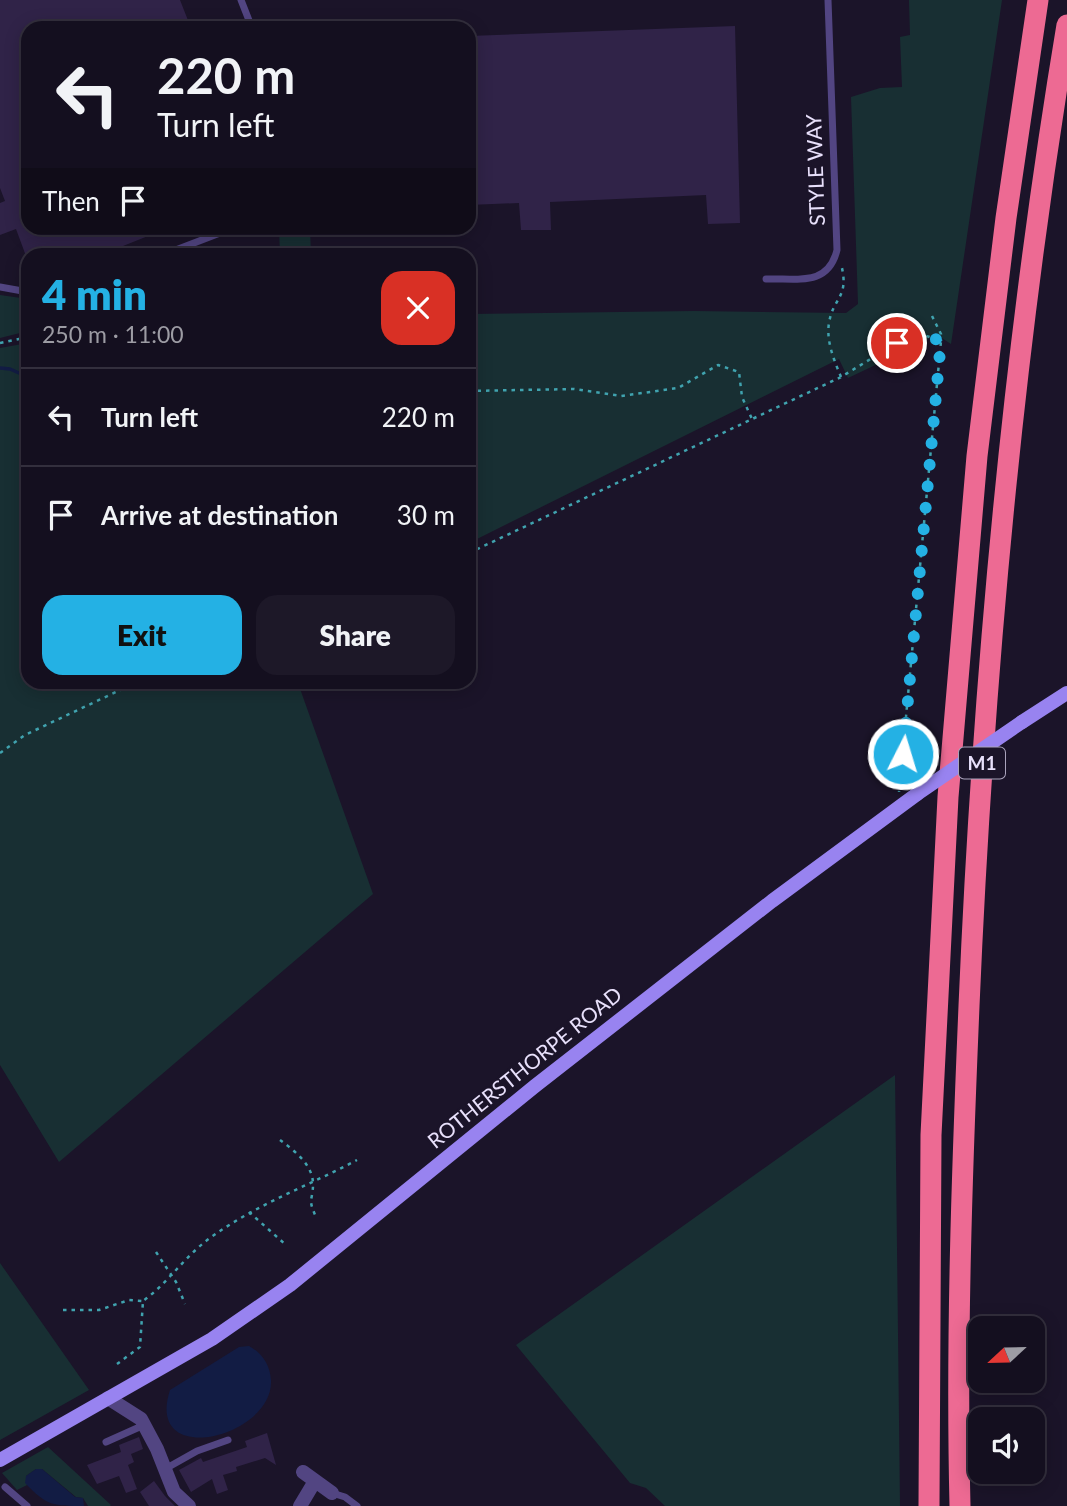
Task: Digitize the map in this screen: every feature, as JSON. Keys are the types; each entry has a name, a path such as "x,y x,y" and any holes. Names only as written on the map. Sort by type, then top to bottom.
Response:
{"highway":[{"name":"M1","path":"929,1506 931,1135 948,797 977,456 1006,218 1038,0"},
{"name":"M1","path":"960,1506 962,1168 977,822 1000,546 1024,327 1067,25"}],"street":[{"name":"ROTHERSTHORPE ROAD","path":"0,1460 212,1339 290,1285 567,1061 772,901 917,794 1067,693"},
{"path":"108,1398 141,1419 174,1492 190,1506"},
{"path":"300,1506 309,1477 332,1493"}],"lane":[{"path":"241,0 249,21"},
{"name":"STYLE WAY","path":"765,279 820,276 830,268 837,250 828,0"},
{"path":"181,248 215,235"},
{"path":"0,287 21,291"},
{"path":"106,1442 144,1425"},
{"path":"164,1470 198,1451 228,1440"},
{"path":"5,1487 27,1506"},
{"path":"332,1493 345,1497 357,1506"}],"path":[{"path":"837,250 845,278 841,297 831,313 828,326 831,353 841,377"},
{"path":"898,809 941,341 941,334 932,316"},
{"path":"476,550 841,377 915,332 941,341"},
{"path":"0,343 21,338"},
{"path":"476,391 574,389 621,396 678,388 718,365 739,372 742,397 752,419"},
{"path":"0,752 25,735 122,689"},
{"path":"281,1140 299,1154 313,1183 309,1201 316,1217"},
{"path":"117,1364 140,1348 143,1301 208,1239 249,1212 357,1160"},
{"path":"249,1212 286,1245"},
{"path":"156,1252 171,1274 185,1304"},
{"path":"63,1310 99,1310 129,1300 143,1301"}],"green space":[{"path":"909,0 1002,0 951,344 934,333 926,341 848,378 839,359 476,540 476,314 694,311 846,313 858,304 851,97 880,88 902,87 900,37 910,35"},
{"path":"279,235 310,235 311,248 280,248"},
{"path":"0,295 21,298 21,333 0,338"},
{"path":"21,344 21,689 300,689 373,894 59,1162 0,1065 0,348"},
{"path":"895,1075 900,1506 665,1506 646,1488 630,1483 516,1345"},
{"path":"0,1263 89,1390 0,1440"},
{"path":"48,1447 111,1505 88,1506 83,1498 76,1497 42,1469 36,1469 26,1476 27,1485 17,1490 2,1473"}],"water":[{"path":"249,1346 264,1360 271,1380 266,1400 253,1417 234,1429 212,1436 191,1437 175,1430 167,1415 170,1390 239,1347"},
{"path":"36,1469 42,1469 75,1497 83,1498 84,1506 58,1505 39,1496 25,1483 26,1476"}],"building":[{"path":"0,0 180,0 188,21 21,21 21,235 150,235 118,248 23,248 16,229 0,235 0,203 5,201 0,188"},
{"path":"735,26 740,223 708,224 706,195 550,202 551,230 521,230 519,203 476,205 476,36"},
{"path":"267,1433 276,1465 265,1458 236,1467 237,1471 223,1475 228,1490 217,1494 212,1479 191,1492 179,1470 201,1458 203,1462 247,1447 245,1441"},
{"path":"139,1437 143,1449 131,1454 134,1462 128,1465 137,1489 126,1493 119,1476 97,1484 87,1465 121,1452 119,1445"},
{"path":"154,1481 175,1506 149,1506 140,1492"}],"waterway":[{"path":"0,368 21,374"}],"route":[{"path":"897,343 915,332 941,341 903,754"}]}
